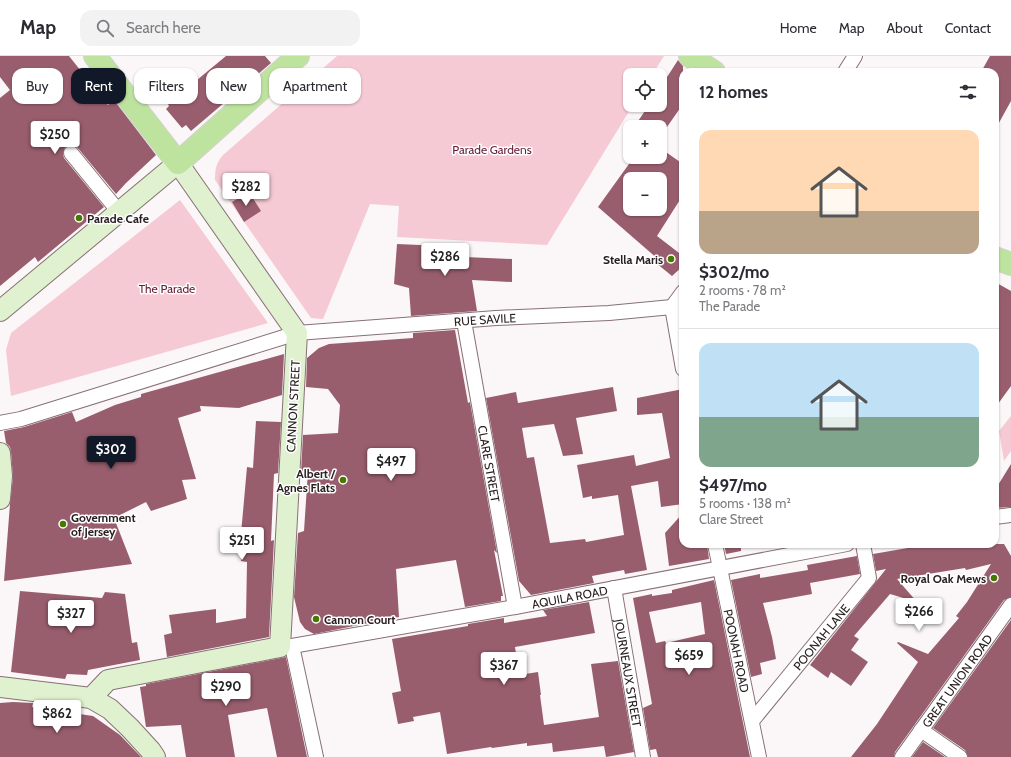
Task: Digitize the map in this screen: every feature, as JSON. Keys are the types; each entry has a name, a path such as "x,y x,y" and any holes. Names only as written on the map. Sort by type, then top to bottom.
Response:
{"main road":[{"path":"95,56 178,163 297,334"},
{"path":"0,311 178,163 298,56"},
{"path":"690,56 708,68"},
{"path":"999,260 1011,264"},
{"name":"CANNON STREET","path":"286,646 297,334"},
{"path":"0,453 2,476 0,499"},
{"path":"91,698 108,680 286,646"},
{"path":"0,687 91,698 110,709 130,728 155,757"}],"street":[{"path":"848,68 855,56"},
{"path":"71,153 119,212"},
{"path":"679,297 672,306 679,346"},
{"name":"RUE SAVILE","path":"297,334 464,321 609,313 672,306"},
{"name":"CLARE STREET","path":"464,321 515,607"},
{"path":"0,423 21,418 297,334"},
{"path":"999,517 1011,515"},
{"name":"POONAH ROAD","path":"717,548 759,757"},
{"name":"AQUILA ROAD","path":"286,646 515,607 826,548"},
{"name":"POONAH LANE","path":"752,721 869,578 864,548"},
{"name":"JOURNEAUX STREET","path":"614,588 643,757"},
{"name":"GREAT UNION ROAD","path":"902,757 1011,605"},
{"path":"286,646 316,757"},
{"path":"922,730 960,757"}],"green space":[{"name":"Parade Gardens","path":"337,56 664,56 656,68 623,68 623,112 629,112 547,245 397,237 399,206 370,204 323,319 311,318 215,180 215,176 217,164 223,155 282,104 361,104 361,68 323,68"},
{"name":"The Parade","path":"180,200 268,323 11,396 6,350 11,333"},
{"path":"1011,416 1011,451 1004,461 999,431"}],"building":[{"path":"0,56 69,56 79,68 71,68 71,104 117,104 156,155 116,194 77,147 70,145 65,147 63,154 64,158 104,207 38,262 35,257 0,286 0,98 10,90 0,77"},
{"path":"226,56 265,56 271,63 261,72 261,68 212,68"},
{"path":"990,56 1011,56 1011,101 999,123 999,68 983,68"},
{"path":"678,60 683,66 683,68 679,68 679,110 667,127 667,120 639,120 644,112 667,112 667,77"},
{"path":"206,73 206,104 223,104 191,131 186,125 182,128 166,109 169,106 168,104 198,104 198,79"},
{"path":"667,153 679,161 679,201 657,236 679,253 679,270 672,276 656,263 659,260 598,207 623,172 623,216 667,216 667,172 623,172 629,164 667,164"},
{"path":"249,192 261,211 244,222 232,202"},
{"path":"397,244 466,247 465,257 512,259 512,282 472,280 477,311 411,316 409,288 394,284"},
{"path":"999,284 1011,291 1011,386 999,402"},
{"path":"455,330 468,403 470,402 497,553 494,550 503,596 501,596 501,601 465,607 456,560 396,569 399,617 314,634 305,629 300,622 294,597 298,533 304,531 308,471 301,472 303,435 338,433 340,405 328,389 306,387 307,358 319,348 329,344 413,338 413,333"},
{"path":"284,354 282,395 239,408 200,406 201,411 178,418 196,479 182,480 187,499 151,511 146,502 114,518 132,564 4,581 13,477 11,452 10,447 6,443 4,431 24,427 72,412 76,422 115,405 141,397 141,394"},
{"path":"613,387 617,411 576,418 583,454 563,456 554,424 522,428 527,458 534,457 550,543 585,539 586,542 624,535 618,495 592,499 592,496 583,498 577,465 634,455 636,466 670,458 662,413 637,415 637,398 679,390 679,505 661,507 658,481 631,486 647,570 625,574 624,570 592,576 594,583 531,595 519,581 486,398 516,392 518,403"},
{"path":"256,421 281,422 278,473 274,474 271,541 274,540 269,637 167,657 164,635 172,633 169,615 216,609 216,623 246,618 247,562 241,561 240,545 247,467 253,468"},
{"path":"1011,464 1011,507 999,508 999,484"},
{"path":"679,517 679,548 708,548 709,559 669,566 665,533"},
{"path":"999,544 1004,544 1011,556 1011,597 1004,600 895,752 894,757 851,757 877,724 918,662 897,643 898,642 928,654 959,618 956,616 967,602 991,564 966,570 965,568 897,579 917,602 890,594 854,636 859,639 851,650 868,662 851,686 831,672 828,678 810,665 886,569 876,571 873,554 908,548 999,548"},
{"path":"725,548 741,548 741,551 726,554"},
{"path":"857,556 860,574 810,583 812,594 763,603 776,659 760,663 762,674 751,677 731,580 760,574 760,578 808,570 807,565"},
{"path":"714,580 750,757 658,757 656,749 650,750 643,708 652,704 633,598 652,594 652,596 672,593 672,590","holes":["701,602 705,634 666,643 665,641 656,643 649,612"]},
{"path":"20,591 102,598 105,592 125,594 132,643 137,642 140,660 88,670 87,675 67,674 65,679 11,672"},
{"path":"589,602 595,633 515,647 519,675 538,672 544,725 599,717 591,664 618,661 634,752 606,757 604,746 553,752 552,743 527,746 527,743 447,754 440,712 413,717 414,721 398,724 392,693 401,691 392,639 468,626 468,624 504,618 504,623 547,616 543,610"},
{"path":"1011,620 1011,757 968,757 965,750 933,728"},
{"path":"286,657 307,757 277,757 267,708 228,715 235,757 186,757 181,725 146,727 140,687 146,686 146,684"},
{"path":"0,703 33,703 32,707 93,716 120,735 141,757 0,757"},
{"path":"923,742 945,757 912,757"}],"place":[{"name":"Parade Cafe","path":"79,218"},
{"name":"Stella Maris","path":"671,259"},
{"name":"Albert / Agnes Flats","path":"343,480"},
{"name":"Government of Jersey","path":"63,524"},
{"name":"Royal Oak Mews","path":"994,578"},
{"name":"Cannon Court","path":"316,619"}]}
